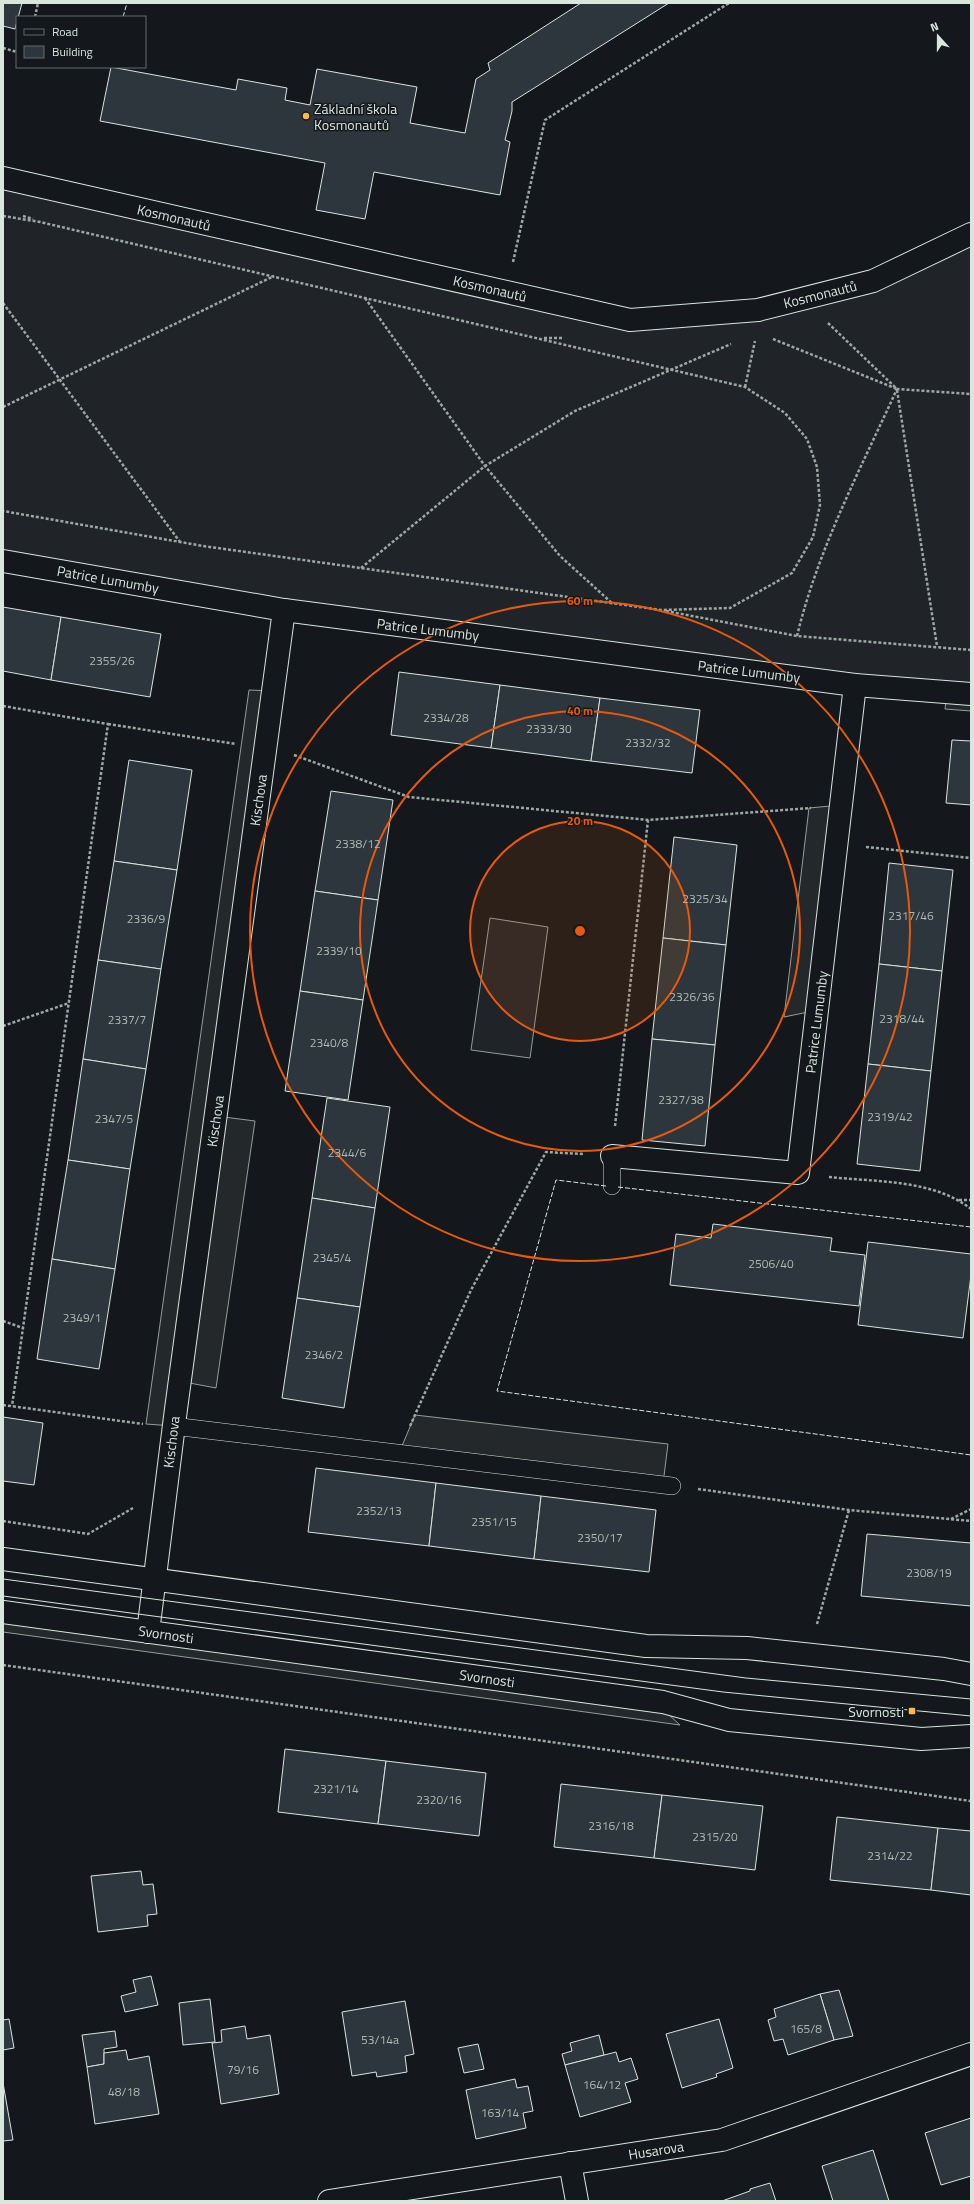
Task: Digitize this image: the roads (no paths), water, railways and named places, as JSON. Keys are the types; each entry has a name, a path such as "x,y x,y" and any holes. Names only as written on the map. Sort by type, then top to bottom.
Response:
{"street":[{"name":"Kosmonautů","path":"3,178 630,320 758,310 873,281 971,234"},
{"name":"Patrice Lumumby","path":"3,561 284,610 855,685 971,694"},
{"name":"Kischova","path":"148,1632 173,1426 284,610"},
{"name":"Patrice Lumumby","path":"612,1156 798,1173 855,685"},
{"path":"3,1559 646,1646 747,1648 938,1668 971,1674"},
{"name":"Svornosti","path":"3,1612 663,1702 729,1720 921,1739 971,1736"},
{"name":"Husarova","path":"329,2201 722,2140 971,2054"},
{"path":"570,2163 577,2201"}],"lane":[{"path":"612,1156 612,1186"},
{"path":"173,1426 672,1486"}],"tram line":[{"path":"3,1579 746,1678 971,1699"},
{"path":"3,1596 723,1692 971,1716"}],"place":[{"name":"Základní škola Kosmonautů","path":"306,116"},
{"name":"Svornosti","path":"912,1711"}]}
